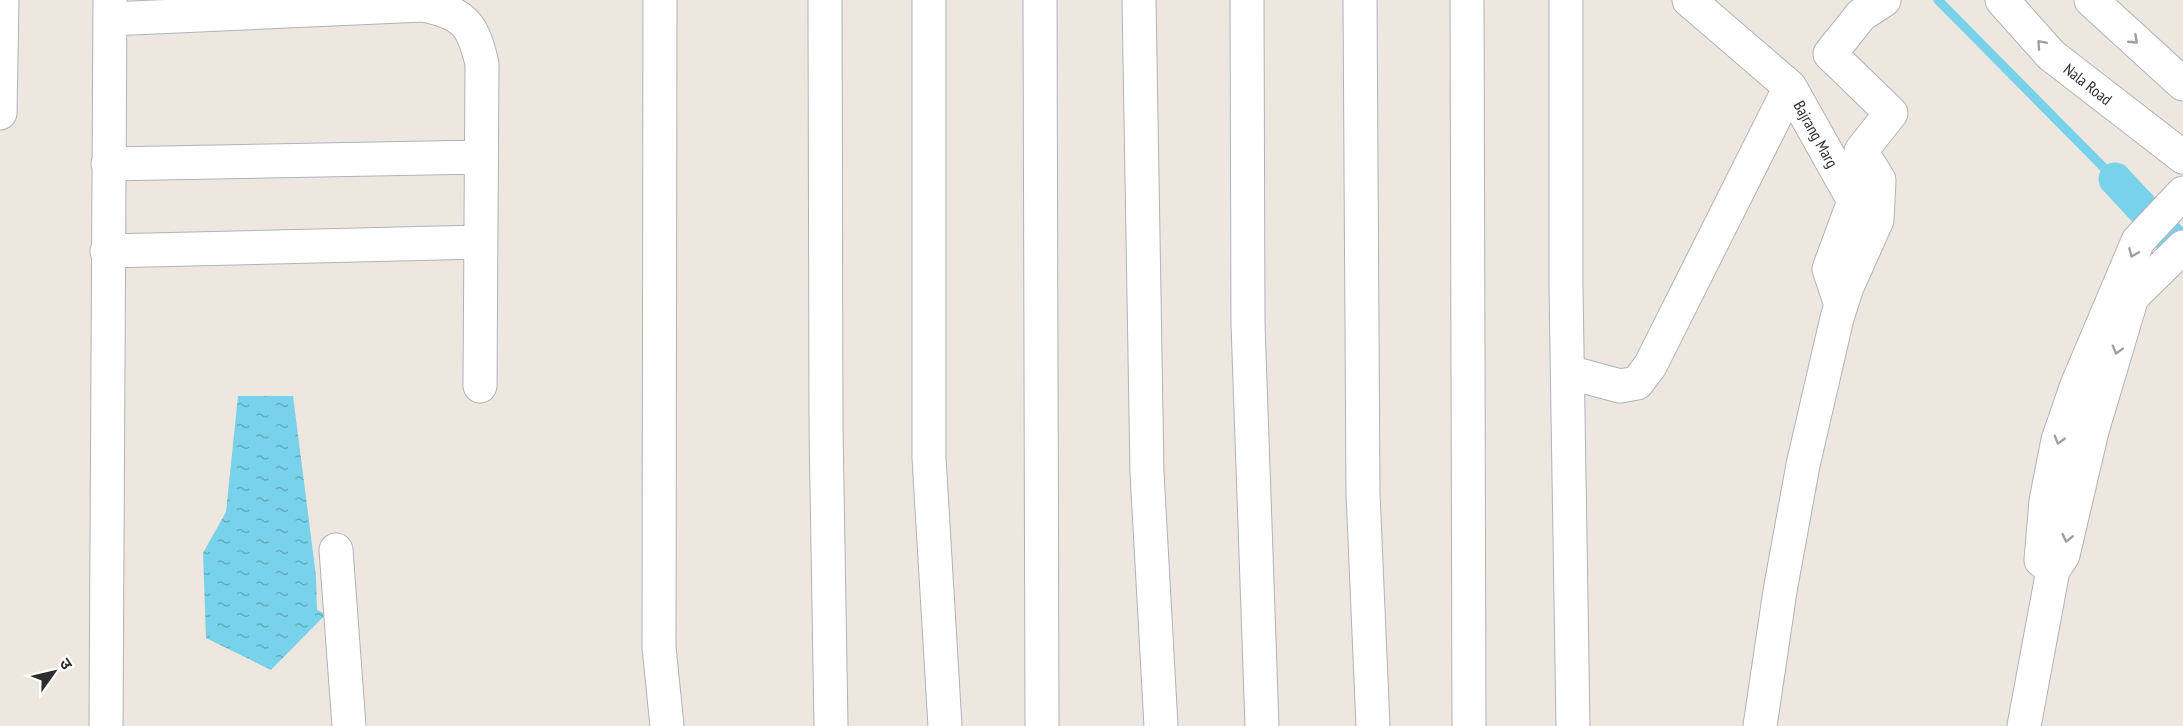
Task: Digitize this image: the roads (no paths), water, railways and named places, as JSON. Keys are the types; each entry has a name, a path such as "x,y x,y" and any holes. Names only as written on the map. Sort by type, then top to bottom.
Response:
{"street":[{"path":"0,113 2,0"},
{"path":"660,0 659,647 667,726"},
{"path":"825,0 826,428 831,726"},
{"path":"929,0 929,458 945,726"},
{"path":"1040,0 1042,726"},
{"path":"1139,0 1147,473 1161,726"},
{"path":"1247,0 1248,324 1262,726"},
{"path":"1360,0 1363,493 1373,726"},
{"path":"1467,0 1469,726"},
{"path":"1566,0 1568,372 1574,726"},
{"name":"Bajrang Marg","path":"1689,0 1790,87 1854,201 1829,269 1844,296"},
{"name":"Nala Road","path":"2002,0 2050,55 2176,152"},
{"path":"2091,0 2183,84"},
{"path":"106,726 110,9 423,5 448,10 466,21 477,40 483,64 480,386"},
{"path":"1760,726 1780,591 1803,465 1844,296 1877,220 1879,180 1861,151 1891,113 1830,54 1873,7"},
{"path":"1568,372 1620,386 1637,383 1650,366 1790,87"},
{"path":"108,164 481,158"},
{"path":"2053,570 2041,560 2046,501 2058,440 2077,385 2139,241 2176,200"},
{"path":"107,251 481,242"},
{"path":"2024,726 2053,570 2063,555 2092,431 2132,297 2183,247"},
{"path":"336,550 349,726"}],"water":[{"path":"238,396 293,396 316,576 317,610 326,614 271,670 206,638 203,553 226,512"}],"waterway":[{"path":"1938,0 2115,179"},
{"path":"2115,179 2183,252"}]}
